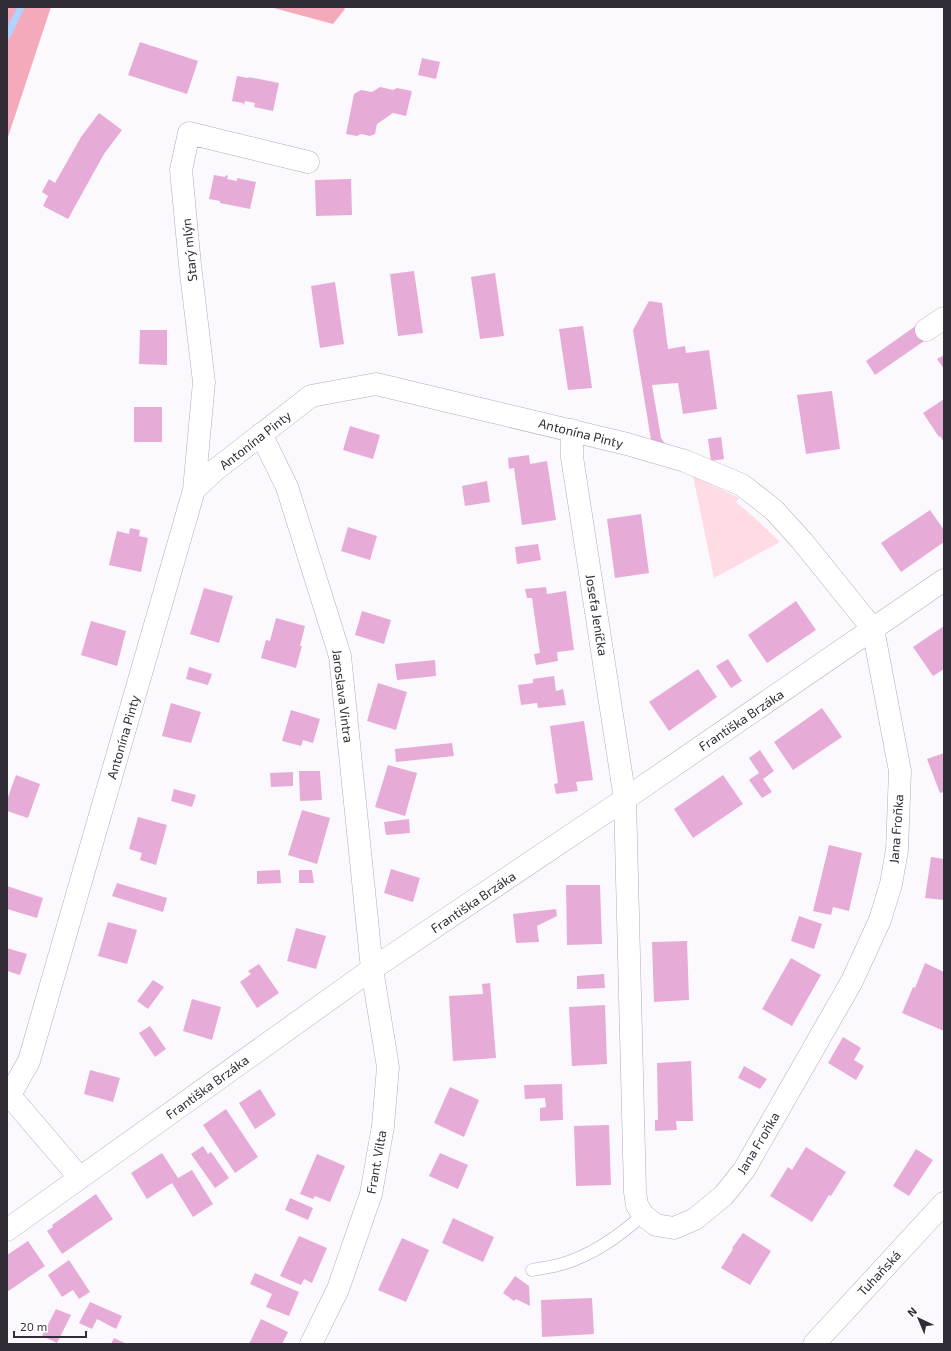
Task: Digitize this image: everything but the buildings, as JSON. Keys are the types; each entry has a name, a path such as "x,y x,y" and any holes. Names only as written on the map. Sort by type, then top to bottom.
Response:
{"street":[{"name":"Starý mlýn","path":"194,490 204,382 190,265 181,170 189,133 308,162"},
{"path":"926,330 944,318"},
{"name":"Antonína Pinty","path":"80,1178 8,1098 30,1061 194,490 214,471 311,396 376,384 572,430 684,461 742,486 774,510 802,541 873,629"},
{"name":"Josefa Jeníčka","path":"572,430 572,457 625,799"},
{"name":"Jaroslava Vintra","path":"261,434 287,487 340,656 372,970"},
{"name":"Františka Brzáka","path":"7,1230 372,970 625,799 944,580"},
{"name":"Jana Froňka","path":"643,1215 656,1225 674,1228 696,1219 724,1194 744,1170 852,982 880,920 891,884 897,850 900,771 888,701 873,629"},
{"path":"625,799 635,1192 637,1205 643,1215"},
{"name":"Frant. Vilta","path":"311,1344 338,1289 371,1194 382,1126 388,1067 372,970"},
{"name":"Tuhaňská","path":"814,1344 944,1203"}],"lane":[{"path":"532,1270 563,1264 592,1252 619,1235 643,1215"}],"shaded area":[{"path":"7,7 51,7 7,140"},
{"path":"270,7 343,7 345,9 333,24"},
{"path":"693,476 739,498 736,502 780,542 714,578"}],"waterway":[{"path":"7,36 21,7"}]}
